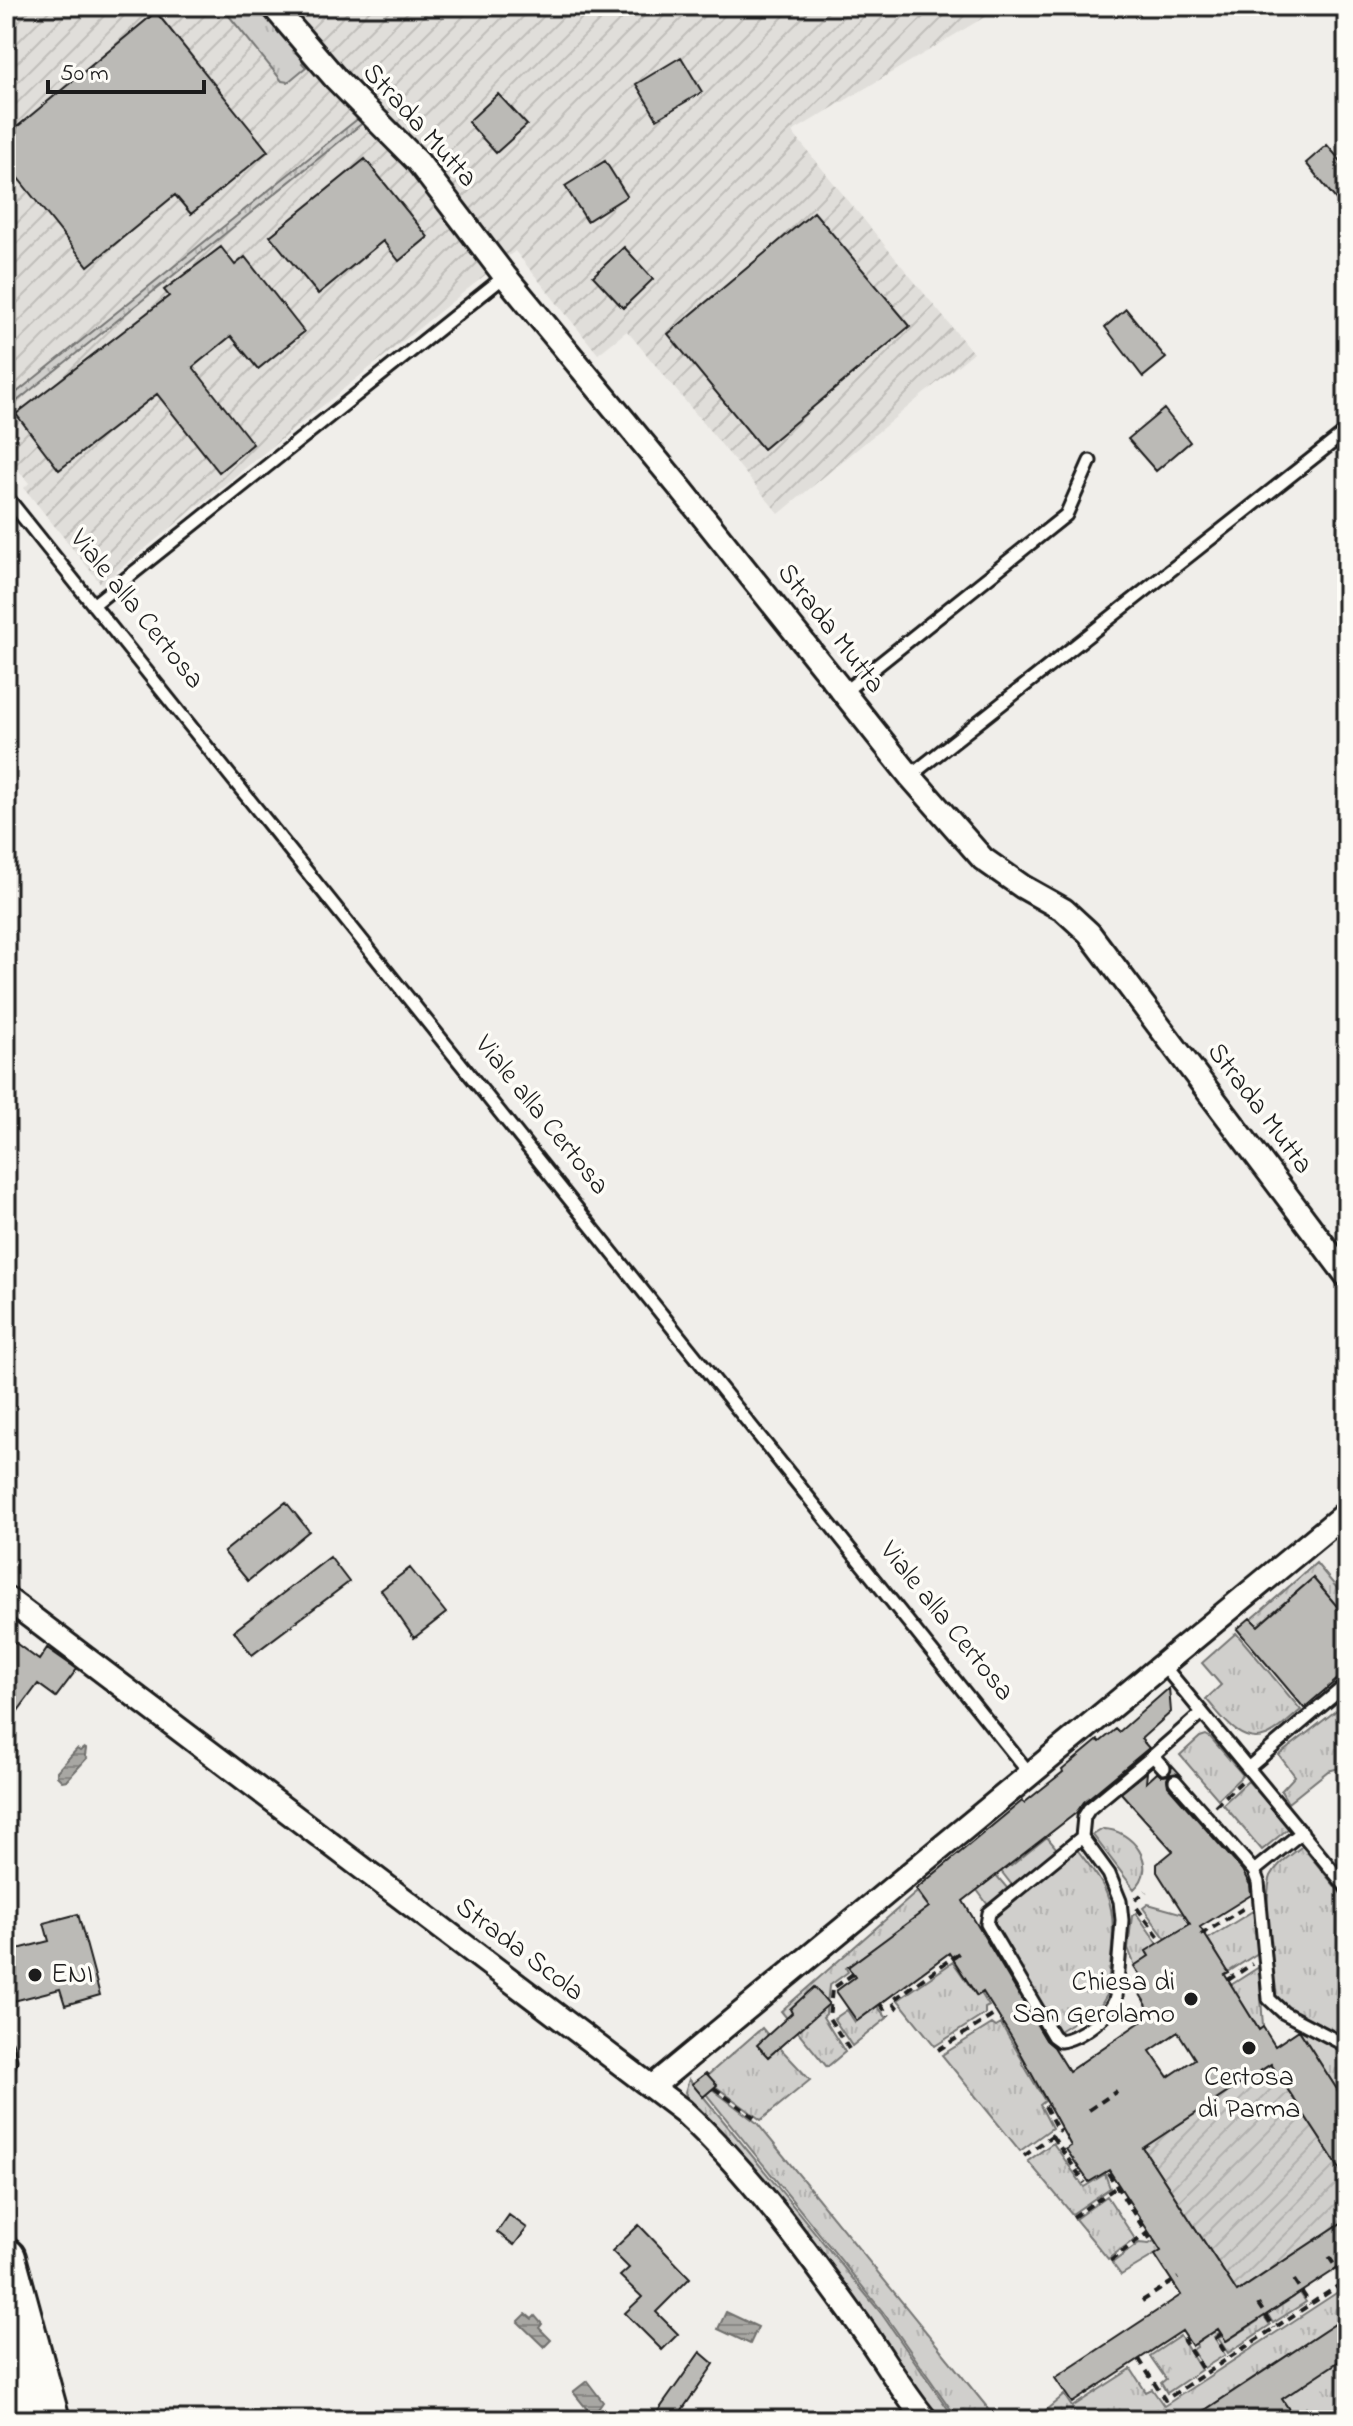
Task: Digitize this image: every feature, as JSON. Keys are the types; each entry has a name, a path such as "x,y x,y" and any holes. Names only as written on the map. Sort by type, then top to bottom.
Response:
{"highway":[{"path":"6,2258 18,2362 18,2420"},
{"path":"18,2362 50,2420"}],"street":[{"name":"Strada Mutta","path":"273,6 336,79 418,162 505,276 681,489 842,693 983,859 1064,910 1089,933 1347,1276"},
{"path":"653,2086 1347,1512"},
{"name":"Strada Scola","path":"6,1598 499,1973 653,2086 707,2133 841,2299 926,2420"}],"lane":[{"path":"93,605 505,276"},
{"path":"910,776 1347,431"},
{"path":"842,693 1066,515 1090,461"},
{"name":"Viale alla Certosa","path":"6,496 1030,1774"},
{"path":"1162,1664 1347,1888"},
{"path":"1250,1770 1347,1684"},
{"path":"1082,1837 987,1918 990,1934 1053,2036 1060,2041 1068,2040 1101,2019 1111,2010 1116,1997 1122,1920 1120,1901 1109,1874 1082,1837 1083,1819 1087,1811 1202,1713"},
{"path":"1153,1756 1164,1768"},
{"path":"1175,1781 1254,1871 1260,1898 1267,1993 1273,2005 1347,2046"},
{"path":"1254,1871 1302,1832"},
{"path":"6,2046 10,2060 6,2073"},
{"path":"6,2230 18,2362"}],"path":[{"path":"1205,1815 1250,1770"},
{"path":"1146,1891 1133,1902 1162,1941"},
{"path":"1201,1935 1260,1898"},
{"path":"898,2009 892,2001 959,1953"},
{"path":"1228,1980 1264,1956"},
{"path":"849,2049 829,2018 832,1989 853,1974"},
{"path":"880,2004 889,2016"},
{"path":"938,2050 997,2013"},
{"path":"714,2088 759,2121"},
{"path":"1089,2110 1117,2091"},
{"path":"1024,2156 1060,2130 1045,2106"},
{"path":"1052,2136 1085,2183"},
{"path":"1108,2173 1151,2240"},
{"path":"1073,2217 1118,2186"},
{"path":"1110,2261 1148,2233"},
{"path":"1139,2359 1165,2400 1346,2281 1329,2257"},
{"path":"1142,2301 1178,2278"},
{"path":"1294,2280 1310,2304"},
{"path":"1258,2304 1274,2328"},
{"path":"1221,2334 1216,2338 1229,2358"},
{"path":"1187,2339 1184,2341 1205,2373"}],"shaded area":[{"path":"6,6 1003,6 792,132 973,353 779,514 627,331 598,354 515,251 101,584 24,488 29,483 6,456"},
{"path":"84,1748 87,1758 67,1780 62,1781 57,1771 77,1749 80,1751"},
{"path":"726,2312 758,2327 750,2344 718,2329"},
{"path":"526,2314 532,2319 535,2316 542,2324 539,2328 551,2340 544,2347 518,2322"},
{"path":"587,2381 603,2402 596,2412 590,2413 573,2392"}],"green space":[{"path":"221,6 262,6 307,58 302,63 306,67 288,82 282,81"},
{"path":"360,117 365,121 6,410 6,401"},
{"path":"1316,1563 1347,1600 1347,1618 1313,1578 1257,1626 1252,1619"},
{"path":"1236,1633 1301,1710 1266,1736 1248,1737 1240,1733 1206,1699 1221,1685 1202,1663"},
{"path":"1347,1702 1347,1766 1328,1771 1288,1803 1281,1791 1295,1776 1279,1755"},
{"path":"1206,1735 1243,1775 1218,1799 1180,1755"},
{"path":"1248,1781 1289,1828 1262,1850 1223,1804"},
{"path":"1103,1829 1124,1835 1139,1850 1144,1870 1134,1889 1093,1835"},
{"path":"1047,1837 1057,1849 1012,1885 1001,1871"},
{"path":"1302,1846 1347,1901 1347,2039 1282,2005 1274,1991 1268,1939 1269,1886 1277,1867"},
{"path":"1076,1848 1097,1877 1111,1906 1111,1958 1107,1995 1101,2005 1059,2031 994,1927 993,1919 997,1912"},
{"path":"996,1875 1008,1889 988,1905 977,1890"},
{"path":"917,1892 934,1913 880,1944 846,1968 848,1972 829,1986 823,2017 845,2052 827,2067 781,2011"},
{"path":"1148,1904 1184,1914 1193,1929 1180,1937 1176,1932 1166,1939 1143,1908"},
{"path":"1256,1909 1258,1953 1228,1972 1208,1939"},
{"path":"1136,1913 1158,1944 1146,1951 1149,1956 1135,1966 1128,1948 1132,1916"},
{"path":"953,1962 976,1995 981,1993 989,2006 985,2008 985,2014 935,2046 898,2000"},
{"path":"1259,1967 1263,2027 1259,2030 1231,1985"},
{"path":"877,2006 887,2018 852,2046 834,2019 847,2010 855,2022"},
{"path":"992,2024 996,2027 1001,2024 1023,2061 1045,2101 1040,2105 1052,2128 1020,2151 942,2055"},
{"path":"762,2028 768,2035 768,2057 779,2047 810,2080 761,2120 715,2086 708,2075"},
{"path":"1299,2030 1347,2054 1347,2105"},
{"path":"1271,2064 1347,2180 1347,2219 1237,2292 1143,2148"},
{"path":"689,2079 881,2313 948,2409 962,2420 935,2420 690,2105 685,2092"},
{"path":"712,2089 757,2123 995,2417 983,2421 971,2420 950,2408 883,2312 706,2094"},
{"path":"1053,2143 1084,2187 1105,2174 1110,2188 1072,2214 1028,2161"},
{"path":"1107,2196 1135,2239 1108,2259 1075,2219"},
{"path":"1154,2241 1161,2251 1121,2275 1112,2263 1139,2243"},
{"path":"1292,2281 1306,2302 1273,2323 1260,2302 1274,2310 1294,2297"},
{"path":"1347,2286 1347,2316 1205,2410 1211,2420 1034,2420 1064,2395 1072,2407 1131,2369 1146,2392 1152,2389 1164,2406"},
{"path":"1256,2305 1270,2325 1228,2353 1218,2338 1223,2336 1227,2341 1258,2321"},
{"path":"1218,2329 1220,2332 1214,2337 1225,2355 1204,2368 1192,2350"},
{"path":"1180,2336 1201,2370 1167,2393 1161,2383 1166,2379 1150,2356"},
{"path":"1347,2356 1347,2420 1276,2420 1290,2411 1282,2399"}],"building":[{"path":"156,12 268,151 191,214 175,195 88,266 6,163 6,136"},
{"path":"681,57 702,92 657,119 636,84"},
{"path":"498,94 527,125 496,153 468,122"},
{"path":"1327,145 1347,168 1347,213 1306,163"},
{"path":"365,159 428,237 399,261 383,241 318,294 270,236"},
{"path":"605,161 627,196 587,221 565,186"},
{"path":"814,212 910,326 763,449 668,334"},
{"path":"221,247 235,265 245,257 304,332 258,369 231,336 193,367 253,444 219,472 157,394 59,470 16,414 169,296 164,290"},
{"path":"624,247 653,279 623,308 593,276"},
{"path":"1126,309 1166,358 1143,377 1105,327"},
{"path":"1164,409 1190,442 1156,471 1128,439"},
{"path":"286,1502 309,1531 248,1581 224,1552"},
{"path":"330,1557 349,1582 252,1655 234,1631"},
{"path":"410,1568 446,1613 414,1638 381,1590"},
{"path":"1313,1578 1347,1618 1347,1671 1304,1708 1237,1629 1250,1618 1258,1626"},
{"path":"6,1636 39,1660 47,1648 77,1669 56,1697 38,1684 6,1727"},
{"name":"Certosa di Parma","path":"1169,1688 1171,1712 1141,1739 1149,1748 1084,1802 1076,1813 963,1901 1046,2040 1069,2071 1152,2014 1135,1986 1143,1980 1134,1966 1149,1956 1146,1951 1190,1924 1157,1872 1157,1864 1173,1851 1121,1793 1147,1772 1146,1783 1157,1773 1169,1775 1172,1765 1181,1775 1170,1774 1168,1786 1242,1870 1250,1885 1251,1895 1200,1927 1259,2030 1263,2027 1275,2046 1299,2030 1347,2105 1347,2180 1271,2064 1143,2148 1237,2292 1347,2219 1347,2262 1226,2341 1218,2329 1192,2346 1182,2331 1072,2403 1055,2378 1181,2295 1155,2255 1161,2251 1109,2170 1089,2182 1066,2149 1071,2146 1012,2038 983,1992 977,1996 949,1953 857,2021 836,1991 855,1977 848,1967 929,1907 916,1889 1022,1801 1024,1803 1063,1772 1098,1740 1100,1742 1116,1729 1119,1732","holes":["1178,2032 1195,2059 1168,2077 1150,2051"]},
{"path":"78,1914 100,1995 65,2005 60,1989 6,2003 6,1952 49,1941 44,1923"},
{"path":"814,1987 829,2004 768,2057 757,2045 792,2013 790,2009"},
{"path":"706,2073 717,2085 703,2097 692,2084"},
{"path":"509,2215 527,2228 514,2245 497,2232"},
{"path":"639,2225 690,2278 656,2312 678,2334 662,2350 625,2313 642,2297 620,2276 629,2268 612,2251"},
{"path":"1347,2316 1347,2356 1282,2399 1290,2411 1276,2420 1270,2420 1264,2411 1250,2420 1190,2420"},
{"path":"700,2352 714,2364 675,2420 665,2420 656,2414"}],"place":[{"name":"ENI","path":"35,1975"},
{"name":"Chiesa di San Gerolamo","path":"1191,1999"},
{"name":"Certosa di Parma","path":"1249,2048"}]}
